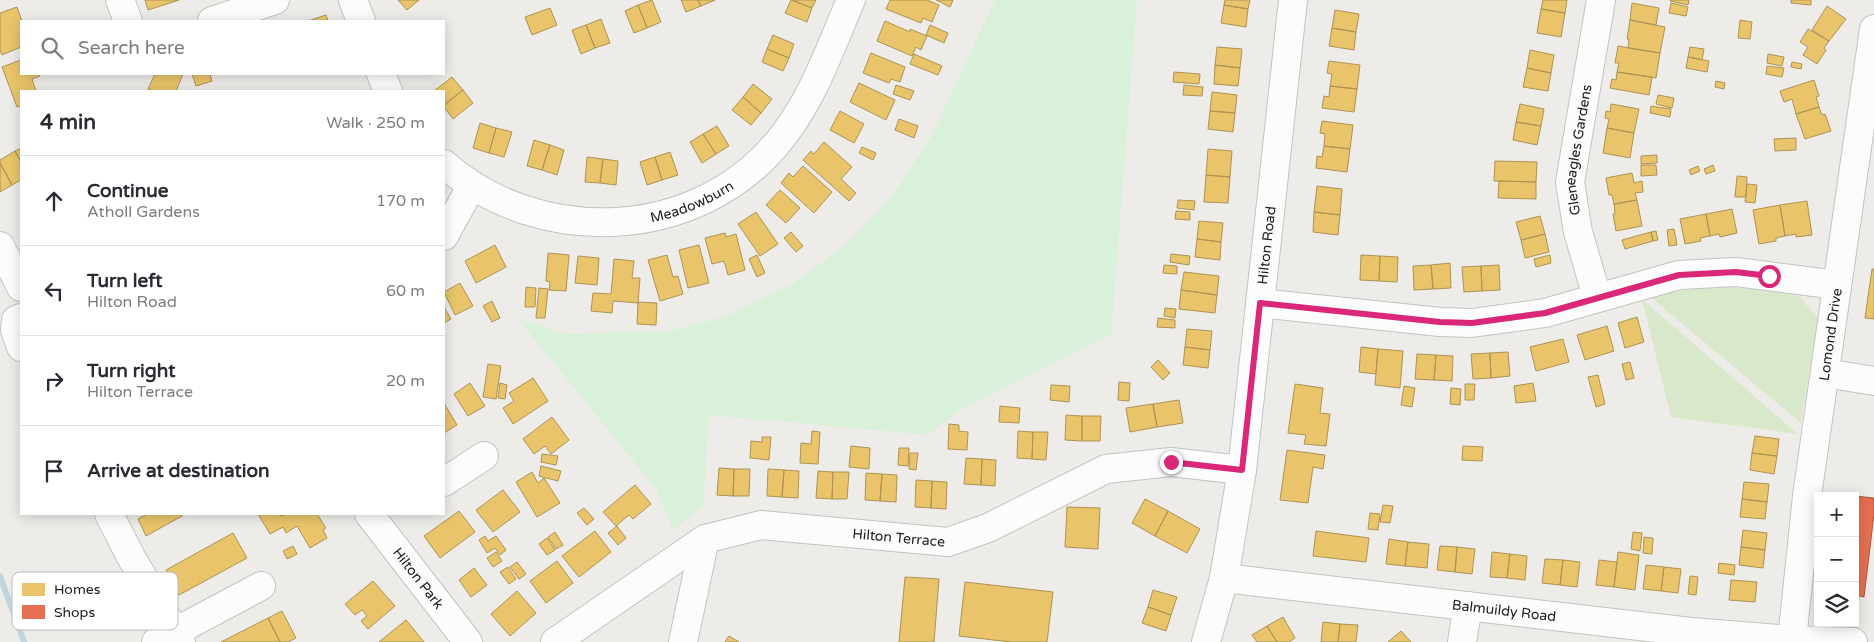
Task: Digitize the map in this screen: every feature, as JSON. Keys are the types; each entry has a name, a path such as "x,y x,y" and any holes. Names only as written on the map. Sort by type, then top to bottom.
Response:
{"street":[{"path":"120,0 128,20"},
{"path":"215,20 275,0"},
{"path":"353,0 361,20"},
{"name":"Meadowburn","path":"445,165 472,185 494,198 519,209 544,216 587,223 623,222 674,212 720,191 747,171 778,143 807,101 851,0"},
{"name":"Hilton Road","path":"1224,578 1242,470 1294,0"},
{"name":"Gleneagles Gardens","path":"1597,298 1578,232 1570,182 1601,0"},
{"name":"Lomond Drive","path":"1792,640 1807,496 1874,29"},
{"path":"380,75 388,90"},
{"path":"445,234 472,185"},
{"path":"0,246 20,285"},
{"path":"1260,303 1440,322 1472,323 1545,313 1679,275 1736,272 1837,285"},
{"path":"20,318 16,320 15,330 20,344"},
{"path":"1825,373 1874,381"},
{"path":"445,481 484,456"},
{"name":"Hilton Terrace","path":"705,539 761,525 948,542 988,528 1106,469 1171,462 1242,470"},
{"path":"110,515 138,572"},
{"name":"Hilton Park","path":"380,518 468,642"},
{"path":"555,642 705,539"},
{"path":"683,642 705,539"},
{"path":"1206,642 1224,578"},
{"name":"Balmuildy Road","path":"1224,578 1468,606 1690,637 1853,642"},
{"path":"171,638 261,586"},
{"path":"1462,642 1468,606"}],"green space":[{"path":"995,0 1137,0 1111,335 959,411 928,435 709,415 703,506 673,531 657,490 518,319 567,334 669,331 724,317 791,285 844,246 893,195 931,137"},
{"path":"1710,286 1777,291 1799,296 1818,319 1801,423 1649,296"},
{"path":"1642,299 1798,434 1671,417"}],"building: Homes":[{"path":"145,0 179,0 148,10"},
{"path":"398,0 419,0 407,10"},
{"path":"652,0 661,22 647,28 638,5"},
{"path":"681,0 698,0 701,6 686,12"},
{"path":"698,0 715,0 701,6"},
{"path":"791,0 812,8 807,22 785,13"},
{"path":"792,0 816,0 812,8"},
{"path":"890,0 927,0 939,5 932,22 923,18 921,23 886,9"},
{"path":"936,0 953,0 950,7"},
{"path":"1225,0 1250,0 1248,9 1224,5"},
{"path":"1543,0 1567,0 1565,13 1541,9"},
{"path":"1670,0 1689,0 1688,5"},
{"path":"1791,0 1811,0 1811,5 1791,3"},
{"path":"1632,3 1659,8 1656,25 1630,20"},
{"path":"1671,3 1688,7 1686,16 1669,13"},
{"path":"638,5 647,28 634,33 625,11"},
{"path":"1224,5 1248,9 1246,27 1221,23"},
{"path":"1827,6 1846,19 1829,41 1812,30"},
{"path":"17,7 22,20 20,20 20,47 2,55 0,50 0,13"},
{"path":"550,8 557,25 532,35 525,17"},
{"path":"1541,9 1565,13 1561,37 1537,33"},
{"path":"1335,10 1359,14 1356,32 1332,28"},
{"path":"326,15 328,20 311,20"},
{"path":"601,19 610,43 595,48 586,25"},
{"path":"1630,20 1665,27 1660,53 1628,48 1629,39 1627,39"},
{"path":"1740,20 1752,22 1750,39 1738,38"},
{"path":"885,21 910,32 910,29 927,36 921,50 916,47 912,56 877,41"},
{"path":"586,25 595,48 581,54 572,30"},
{"path":"930,25 948,33 944,43 926,35"},
{"path":"1332,28 1356,32 1354,50 1329,46"},
{"path":"1808,29 1829,41 1824,48 1826,50 1817,64 1803,55 1808,47 1800,42"},
{"path":"773,35 794,44 789,58 767,49"},
{"path":"1618,46 1660,53 1656,78 1617,72 1619,63 1615,63"},
{"path":"1217,47 1242,49 1240,68 1215,65"},
{"path":"1690,47 1704,49 1702,60 1688,57"},
{"path":"767,49 789,58 783,71 762,62"},
{"path":"1530,50 1554,55 1551,73 1527,68"},
{"path":"871,53 905,67 900,82 891,79 889,83 863,73"},
{"path":"914,54 942,66 938,75 910,64"},
{"path":"1768,54 1784,57 1782,66 1767,63"},
{"path":"1688,57 1709,61 1707,72 1686,68"},
{"path":"20,60 20,75 40,76 32,79 36,90 20,90 20,106 17,107 2,67"},
{"path":"1329,61 1360,65 1357,89 1330,86 1332,74 1327,73"},
{"path":"1792,62 1802,64 1801,69 1791,67"},
{"path":"1215,65 1240,68 1238,86 1214,84"},
{"path":"1767,66 1784,68 1782,77 1766,74"},
{"path":"1527,68 1551,73 1548,91 1523,87"},
{"path":"1174,72 1200,74 1199,84 1173,82"},
{"path":"1617,72 1652,77 1649,95 1610,88 1612,79 1616,80"},
{"path":"155,75 183,75 176,90 148,89"},
{"path":"192,75 210,75 212,81 196,86"},
{"path":"452,77 463,90 445,104 445,90 435,90"},
{"path":"1814,80 1819,96 1816,97 1819,107 1796,114 1792,99 1784,102 1780,91"},
{"path":"1716,81 1725,83 1724,89 1715,87"},
{"path":"859,83 895,100 886,120 850,102"},
{"path":"753,84 772,99 761,113 743,97"},
{"path":"896,85 914,91 910,100 893,94"},
{"path":"1184,85 1203,87 1202,96 1183,95"},
{"path":"1330,86 1357,89 1354,112 1322,108 1324,96 1329,97"},
{"path":"463,90 473,103 453,119 445,108 445,104"},
{"path":"1212,92 1237,95 1235,113 1210,111"},
{"path":"1658,95 1674,98 1672,108 1656,104"},
{"path":"743,97 761,113 751,125 732,110"},
{"path":"1520,104 1544,109 1541,126 1516,122"},
{"path":"1611,104 1639,109 1634,133 1607,128 1609,119 1605,118 1606,111 1610,112"},
{"path":"1651,106 1671,109 1670,117 1650,113"},
{"path":"1819,107 1822,115 1825,114 1831,131 1805,139 1796,114"},
{"path":"840,111 864,124 854,143 830,130"},
{"path":"1210,111 1235,113 1233,132 1208,129"},
{"path":"899,119 918,126 914,138 895,130"},
{"path":"1322,121 1353,125 1350,149 1324,146 1325,134 1320,133"},
{"path":"1516,122 1541,126 1537,145 1513,140"},
{"path":"480,123 496,128 489,153 473,148"},
{"path":"717,126 729,146 716,154 703,134"},
{"path":"496,128 512,132 504,157 489,153"},
{"path":"1607,128 1634,133 1630,158 1603,153"},
{"path":"703,134 716,154 702,163 690,142"},
{"path":"1796,138 1796,150 1775,151 1774,139"},
{"path":"534,140 550,145 542,170 527,166"},
{"path":"824,142 852,167 841,179 856,193 849,201 803,160 811,151 814,154"},
{"path":"550,145 564,150 557,175 542,170"},
{"path":"1324,146 1350,149 1347,172 1316,168 1317,156 1322,157"},
{"path":"862,147 876,153 873,160 859,153"},
{"path":"20,148 20,160 15,151"},
{"path":"1208,149 1232,151 1230,177 1206,175"},
{"path":"15,151 20,160 20,181 12,185 0,160"},
{"path":"670,152 678,175 662,180 655,157"},
{"path":"1657,155 1657,163 1641,164 1641,156"},
{"path":"587,157 603,159 600,183 585,182"},
{"path":"655,157 662,180 647,185 640,162"},
{"path":"603,159 618,161 616,185 600,183"},
{"path":"1495,161 1537,162 1536,182 1494,181"},
{"path":"0,163 12,185 0,192"},
{"path":"1641,165 1656,165 1657,175 1641,176"},
{"path":"1713,165 1715,171 1706,174 1704,169"},
{"path":"803,166 832,192 814,213 781,183 789,173 793,177"},
{"path":"1698,166 1700,171 1691,175 1689,170"},
{"path":"1632,173 1634,183 1642,181 1643,192 1635,193 1637,200 1614,204 1612,195 1609,195 1606,178"},
{"path":"1206,175 1230,177 1228,203 1204,202"},
{"path":"1737,176 1747,177 1746,197 1735,197"},
{"path":"1499,181 1536,182 1536,199 1498,198"},
{"path":"1747,184 1757,185 1755,203 1745,202"},
{"path":"1317,186 1342,189 1340,215 1314,212"},
{"path":"780,190 800,208 786,223 766,205"},
{"path":"1178,200 1195,201 1194,210 1177,208"},
{"path":"1637,200 1642,226 1616,231 1613,214 1615,214 1614,204"},
{"path":"1807,201 1812,235 1796,237 1796,234 1785,236 1780,205"},
{"path":"1780,205 1785,236 1776,238 1776,241 1759,244 1753,210"},
{"path":"1732,209 1737,233 1720,237 1719,234 1710,236 1706,214"},
{"path":"1176,211 1190,212 1190,220 1175,219"},
{"path":"756,212 778,244 760,256 738,224"},
{"path":"1314,212 1340,215 1338,235 1313,232"},
{"path":"1706,214 1710,236 1700,238 1701,241 1685,244 1680,219"},
{"path":"1540,216 1545,234 1521,240 1516,222"},
{"path":"1199,221 1223,223 1221,242 1197,239"},
{"path":"1674,229 1677,245 1669,246 1667,230"},
{"path":"1656,231 1658,240 1653,241 1651,232"},
{"path":"791,232 803,246 796,252 784,238"},
{"path":"1651,232 1653,241 1625,249 1622,240"},
{"path":"725,233 726,237 736,234 745,270 728,275 724,261 712,264 705,238"},
{"path":"1545,234 1549,252 1525,258 1521,240"},
{"path":"1197,239 1221,242 1220,260 1195,257"},
{"path":"495,245 506,267 476,283 465,261"},
{"path":"699,245 709,283 688,288 679,250"},
{"path":"548,253 569,255 566,291 549,290 550,282 546,281"},
{"path":"1171,254 1190,256 1189,265 1170,262"},
{"path":"667,255 673,277 678,276 683,294 660,301 648,260"},
{"path":"757,255 765,273 757,277 749,259"},
{"path":"1361,255 1380,256 1379,281 1360,280"},
{"path":"1550,255 1551,263 1536,267 1534,259"},
{"path":"578,256 599,258 597,285 575,283"},
{"path":"1380,256 1398,257 1397,282 1379,281"},
{"path":"614,259 634,261 632,278 640,278 638,303 613,301 612,313 591,311 593,293 611,294"},
{"path":"1450,263 1451,288 1433,289 1431,265"},
{"path":"1164,265 1177,266 1177,274 1163,273"},
{"path":"1431,265 1433,289 1414,290 1413,266"},
{"path":"1499,265 1500,290 1482,291 1481,266"},
{"path":"1481,266 1482,291 1464,292 1462,267"},
{"path":"1872,269 1874,269 1874,319 1865,318"},
{"path":"1184,272 1219,276 1217,295 1181,290"},
{"path":"460,283 473,306 455,315 445,291"},
{"path":"526,287 536,288 535,307 525,307"},
{"path":"539,288 548,289 545,318 536,318"},
{"path":"1181,290 1217,295 1215,313 1179,309"},
{"path":"492,301 500,318 492,322 483,306"},
{"path":"638,302 657,303 656,325 637,324"},
{"path":"1165,308 1176,309 1175,318 1164,316"},
{"path":"445,309 451,319 445,322"},
{"path":"1637,317 1644,342 1625,348 1618,323"},
{"path":"1158,318 1175,320 1175,328 1157,327"},
{"path":"1607,326 1614,351 1585,360 1577,335"},
{"path":"1187,329 1212,331 1210,350 1185,347"},
{"path":"1563,339 1569,362 1536,371 1530,347"},
{"path":"1185,347 1210,350 1208,368 1183,365"},
{"path":"1361,347 1378,349 1376,374 1359,372"},
{"path":"1378,349 1403,351 1400,388 1375,385"},
{"path":"1508,352 1510,376 1491,378 1490,353"},
{"path":"1490,353 1491,378 1473,379 1471,354"},
{"path":"1417,354 1436,355 1434,380 1415,379"},
{"path":"1436,355 1453,356 1452,381 1434,380"},
{"path":"1158,360 1170,373 1163,380 1151,367"},
{"path":"1630,362 1634,378 1626,380 1622,364"},
{"path":"488,364 501,366 496,399 483,397"},
{"path":"1598,375 1605,404 1596,407 1588,377"},
{"path":"533,378 548,401 513,424 503,408 514,401 509,393"},
{"path":"1119,382 1130,383 1129,401 1118,400"},
{"path":"470,383 485,406 468,416 454,394"},
{"path":"500,383 507,385 505,399 498,398"},
{"path":"1533,383 1536,401 1516,403 1514,386"},
{"path":"1295,384 1323,388 1320,413 1330,414 1326,446 1304,444 1306,435 1288,433"},
{"path":"1465,384 1475,384 1474,400 1465,400"},
{"path":"1051,385 1070,386 1069,402 1050,400"},
{"path":"1404,386 1415,388 1412,407 1401,405"},
{"path":"1451,388 1461,389 1460,405 1450,404"},
{"path":"1179,400 1183,423 1157,427 1153,404"},
{"path":"1153,404 1157,427 1130,432 1126,408"},
{"path":"445,405 457,425 445,432"},
{"path":"1000,406 1020,408 1019,423 999,422"},
{"path":"1066,415 1082,416 1082,441 1065,440"},
{"path":"1082,416 1101,416 1100,441 1082,441"},
{"path":"552,417 569,440 551,454 545,446 534,454 523,439"},
{"path":"949,424 959,425 959,431 968,432 967,450 948,449"},
{"path":"812,431 820,432 818,464 800,463 801,443 811,444"},
{"path":"1018,431 1033,432 1032,459 1017,458"},
{"path":"1033,432 1048,432 1046,460 1032,459"},
{"path":"1755,436 1779,439 1777,456 1752,453"},
{"path":"762,437 771,437 769,460 750,458 751,441 762,442"},
{"path":"851,446 870,448 869,469 849,467"},
{"path":"1463,446 1483,447 1482,461 1462,460"},
{"path":"899,448 909,448 908,466 898,465"},
{"path":"1287,450 1325,455 1323,469 1313,467 1308,503 1280,500"},
{"path":"910,453 918,453 916,470 909,469"},
{"path":"1752,453 1777,456 1774,474 1750,470"},
{"path":"542,454 558,456 556,465 541,462"},
{"path":"966,458 982,459 981,485 964,484"},
{"path":"982,459 996,460 995,486 981,485"},
{"path":"541,466 561,471 558,481 539,476"},
{"path":"719,468 734,469 733,496 717,495"},
{"path":"734,469 750,469 749,496 733,496"},
{"path":"768,469 784,470 782,497 767,496"},
{"path":"784,470 799,471 798,498 782,497"},
{"path":"818,471 833,472 832,499 816,498"},
{"path":"532,472 538,483 544,478 560,503 537,517 516,482"},
{"path":"833,472 849,472 847,499 832,499"},
{"path":"866,473 882,474 880,501 865,500"},
{"path":"882,474 897,475 896,502 880,501"},
{"path":"916,480 932,481 931,508 915,507"},
{"path":"932,481 947,482 946,509 931,508"},
{"path":"1744,482 1769,484 1767,502 1742,499"},
{"path":"635,485 651,504 633,519 629,515 616,526 603,512"},
{"path":"503,490 520,512 493,532 476,510"},
{"path":"1145,499 1168,511 1155,536 1132,523"},
{"path":"1742,499 1767,502 1765,519 1740,517"},
{"path":"1383,505 1393,506 1390,523 1380,522"},
{"path":"1067,507 1100,508 1098,549 1065,547"},
{"path":"584,508 594,519 587,525 577,513"},
{"path":"459,511 475,532 440,558 424,536"},
{"path":"1168,511 1200,529 1187,553 1155,536"},
{"path":"1370,513 1380,514 1378,530 1368,529"},
{"path":"145,515 182,516 146,536 138,519"},
{"path":"259,515 318,515 326,528 323,530 327,538 310,548 297,526 286,533 283,527 270,534"},
{"path":"617,526 626,538 618,545 608,533"},
{"path":"1743,530 1767,533 1765,550 1741,547"},
{"path":"595,531 611,552 579,577 562,556"},
{"path":"1316,531 1369,538 1366,562 1313,556"},
{"path":"555,532 563,545 556,549 548,537"},
{"path":"1633,532 1642,533 1640,551 1631,549"},
{"path":"233,533 247,558 179,595 178,572 167,572 166,570"},
{"path":"485,536 488,541 496,536 506,550 500,555 495,548 487,553 479,540"},
{"path":"1644,537 1653,538 1652,554 1643,553"},
{"path":"547,538 555,550 547,555 539,544"},
{"path":"1389,539 1408,542 1405,566 1386,564"},
{"path":"1408,542 1429,544 1427,568 1405,566"},
{"path":"293,546 297,554 287,559 283,551"},
{"path":"1440,546 1457,547 1455,572 1437,570"},
{"path":"1457,547 1475,549 1472,574 1455,572"},
{"path":"1741,547 1765,550 1763,568 1739,565"},
{"path":"496,552 502,561 493,567 487,558"},
{"path":"1492,552 1510,554 1507,578 1490,577"},
{"path":"1618,552 1639,555 1635,590 1614,587"},
{"path":"1510,554 1527,556 1525,580 1507,578"},
{"path":"1545,559 1563,560 1560,585 1542,583"},
{"path":"1563,560 1580,562 1577,587 1560,585"},
{"path":"1599,560 1617,562 1614,587 1596,585"},
{"path":"557,561 573,583 546,603 530,581"},
{"path":"517,562 526,574 519,579 510,567"},
{"path":"1719,563 1735,565 1734,575 1718,573"},
{"path":"1646,565 1664,567 1661,591 1643,589"},
{"path":"508,567 516,579 509,584 500,572"},
{"path":"1664,567 1681,569 1678,593 1661,591"},
{"path":"474,568 487,585 471,597 459,580"},
{"path":"1690,576 1698,577 1696,595 1688,594"},
{"path":"905,577 939,579 934,642 899,642"},
{"path":"1731,580 1757,582 1755,602 1729,600"},
{"path":"373,581 395,606 368,629 361,621 367,616 362,610 355,615 345,604"},
{"path":"965,582 1053,592 1047,642 1011,642 959,636"},
{"path":"1153,590 1177,597 1171,615 1148,607"},
{"path":"517,591 536,613 510,636 491,614"},
{"path":"1148,607 1171,615 1166,631 1142,623"},
{"path":"282,611 296,638 288,642 280,642 268,618"},
{"path":"1283,617 1295,638 1289,642 1277,642 1267,626"},
{"path":"268,618 280,642 221,642"},
{"path":"406,620 424,642 379,642"},
{"path":"1323,622 1340,624 1338,642 1321,642"},
{"path":"1340,624 1358,625 1356,642 1338,642"},
{"path":"1267,626 1277,642 1257,642 1252,635"},
{"path":"1401,631 1411,642 1388,642"},
{"path":"729,636 739,642 725,642"}],"building: Shops":[{"path":"1859,496 1874,498 1874,514 1864,597 1859,596"}],"waterway":[{"path":"0,576 12,609"},
{"path":"20,630 24,642"}],"route":[{"path":"1171,462 1242,470 1260,303 1440,322 1472,323 1545,313 1679,275 1736,272 1769,276"}]}
